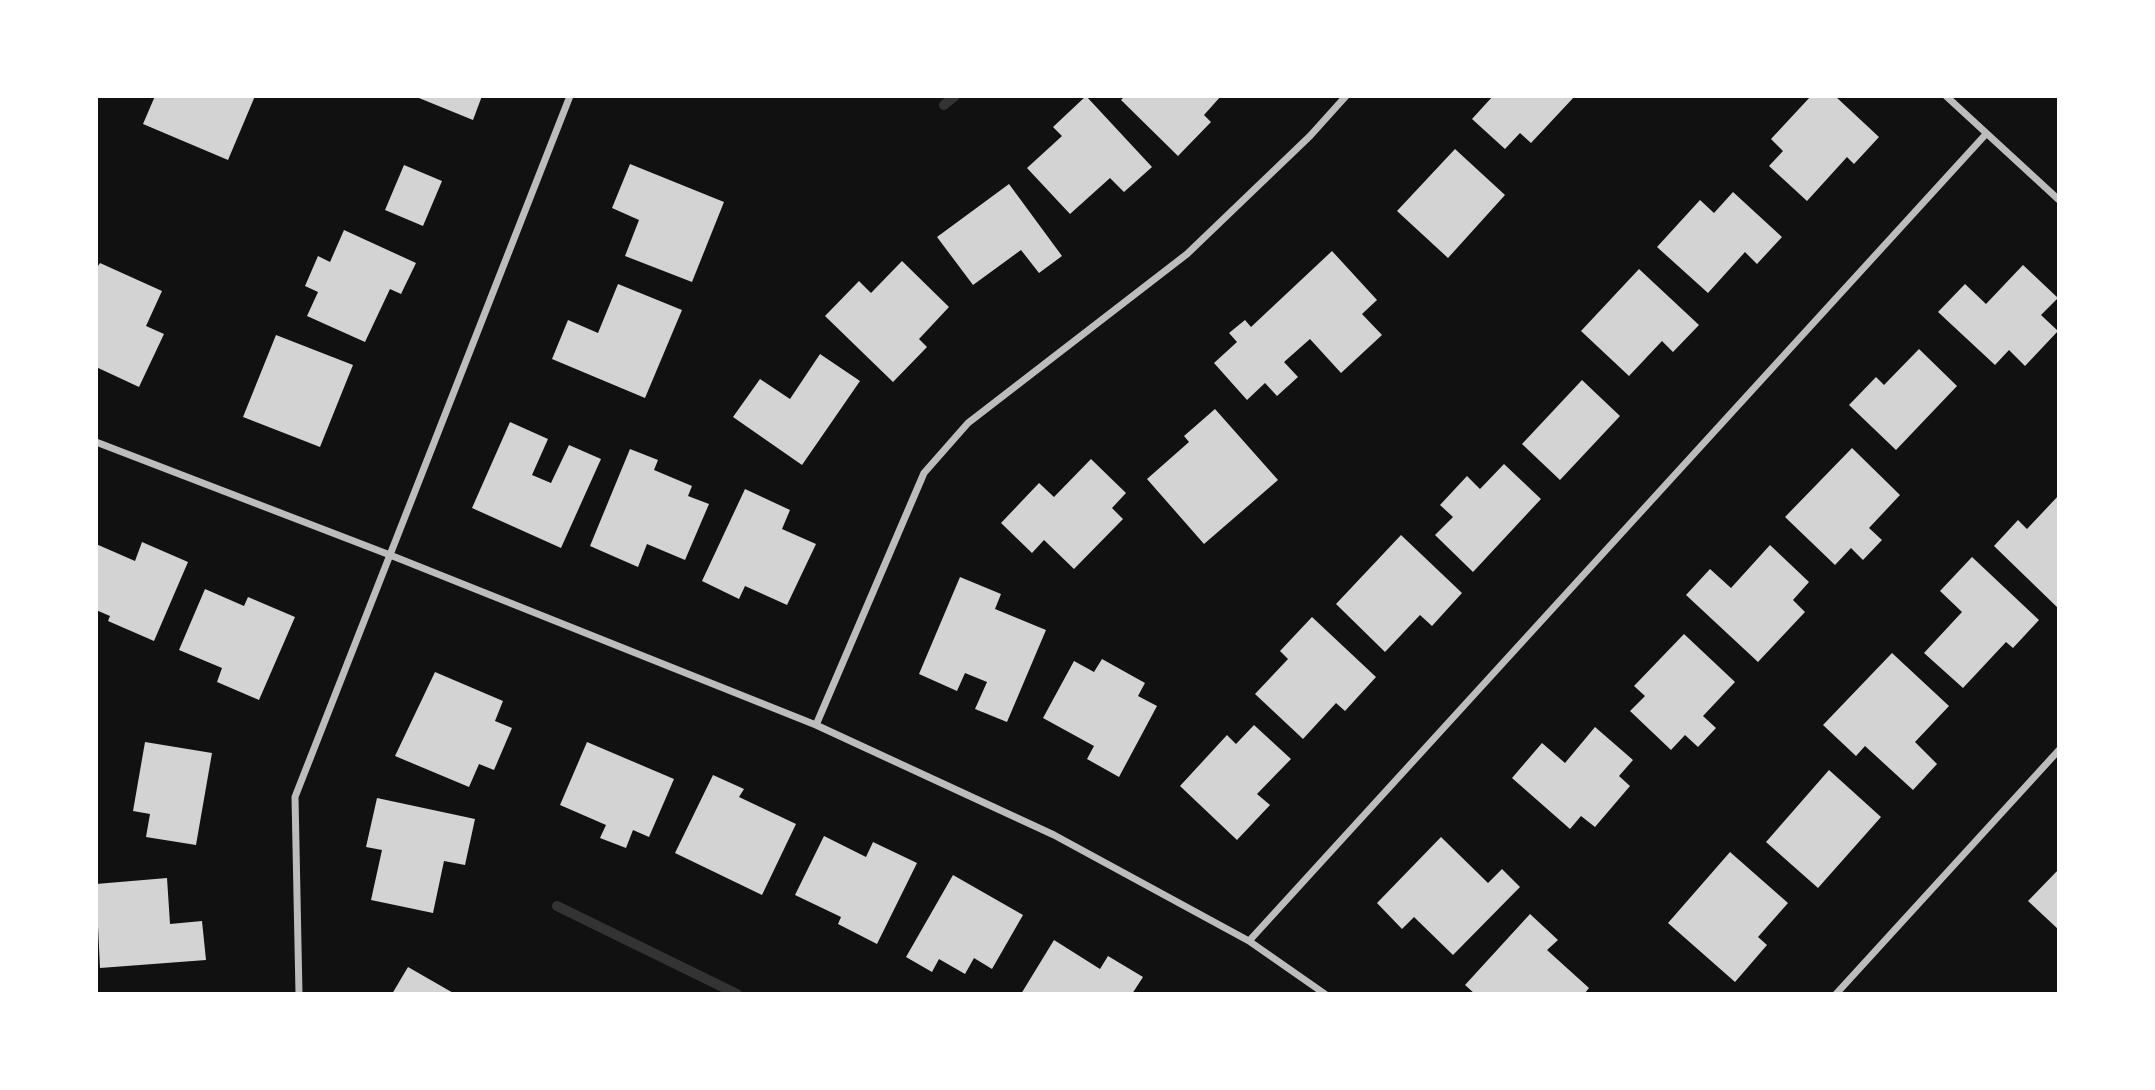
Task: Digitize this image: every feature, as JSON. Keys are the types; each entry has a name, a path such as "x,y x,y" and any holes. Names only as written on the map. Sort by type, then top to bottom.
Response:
{"street":[{"path":"299,994 295,797 570,96"},
{"path":"816,725 924,473 968,423 1187,254 1310,136 1346,96"},
{"path":"1946,96 2059,200"},
{"path":"1249,942 1986,134"},
{"path":"96,442 390,555 816,725 1054,835 1249,942 1325,994"},
{"path":"1836,994 2059,750"}],"building":[{"path":"155,96 255,96 228,160 143,124"},
{"path":"414,96 482,96 473,120"},
{"path":"1086,96 1152,167 1124,192 1110,178 1070,214 1027,168 1062,136 1053,127"},
{"path":"1125,96 1221,96 1204,115 1211,122 1178,156 1121,100"},
{"path":"1493,96 1575,96 1531,143 1520,133 1505,149 1472,119"},
{"path":"1811,96 1835,96 1879,137 1854,164 1847,157 1807,201 1769,166 1783,151 1771,139"},
{"path":"1455,149 1505,195 1448,258 1397,211"},
{"path":"630,164 724,202 692,282 625,256 639,220 612,208"},
{"path":"404,165 442,181 423,226 385,210"},
{"path":"1009,184 1062,256 1039,273 1021,250 973,285 937,237"},
{"path":"1733,192 1782,237 1757,264 1745,252 1708,293 1657,247 1700,200 1714,213"},
{"path":"344,230 416,263 401,294 390,289 365,342 307,316 318,292 305,286 318,256 330,262"},
{"path":"1332,251 1377,300 1362,314 1382,335 1341,373 1310,339 1284,362 1298,377 1277,396 1265,383 1247,400 1214,363 1237,342 1229,333 1245,320 1251,327"},
{"path":"902,261 949,307 919,339 927,347 893,382 825,316 859,281 871,293"},
{"path":"100,263 162,291 146,326 164,334 139,387 96,367 96,269"},
{"path":"2023,265 2058,298 2041,315 2058,331 2025,366 2009,350 1995,365 1938,312 1965,284 1986,304"},
{"path":"1639,269 1699,325 1673,352 1662,341 1629,376 1581,331"},
{"path":"618,284 682,310 645,398 552,359 568,320 598,333"},
{"path":"276,335 353,365 320,447 243,417"},
{"path":"1919,349 1957,386 1896,450 1849,405 1876,377 1884,385"},
{"path":"820,354 860,381 802,465 733,417 760,379 790,399"},
{"path":"1582,380 1620,416 1560,480 1522,444"},
{"path":"1215,409 1278,480 1204,544 1147,479 1189,442 1184,436"},
{"path":"510,422 548,439 532,475 551,483 569,445 601,459 561,548 472,508"},
{"path":"1852,448 1900,495 1869,528 1882,540 1863,560 1851,548 1835,565 1785,517"},
{"path":"630,449 658,460 654,470 692,486 688,496 709,504 685,560 647,544 638,567 590,546"},
{"path":"1091,459 1126,493 1112,508 1123,519 1074,569 1044,540 1032,553 1001,523 1039,483 1054,497"},
{"path":"1504,464 1541,499 1473,572 1435,535 1453,517 1440,505 1467,476 1480,489"},
{"path":"745,489 790,510 782,529 816,544 787,605 745,586 739,599 702,581"},
{"path":"2059,495 2059,609 1994,546 2018,520 2027,529"},
{"path":"1401,535 1462,593 1432,626 1420,615 1385,652 1336,604"},
{"path":"142,542 188,562 154,641 108,621 110,616 96,610 96,544 135,561"},
{"path":"1770,545 1809,582 1793,600 1805,612 1758,662 1686,595 1710,569 1731,588"},
{"path":"1972,557 2039,620 2013,648 2006,642 1963,688 1924,653 1962,612 1940,591"},
{"path":"960,577 1001,594 995,609 1046,630 1007,722 975,709 987,682 965,673 957,691 919,674"},
{"path":"205,589 244,606 248,597 295,617 259,700 217,682 222,668 179,650"},
{"path":"1312,617 1376,677 1345,711 1336,703 1303,739 1255,694 1288,659 1280,651"},
{"path":"1684,634 1735,682 1703,716 1716,728 1698,747 1685,735 1671,750 1630,711 1645,696 1634,686"},
{"path":"1892,653 1949,706 1915,742 1937,764 1913,790 1865,746 1856,756 1823,725"},
{"path":"1102,659 1145,683 1138,696 1157,706 1119,777 1087,759 1094,746 1043,718 1074,661 1094,672"},
{"path":"435,672 503,701 495,721 512,728 494,770 479,764 469,787 395,756"},
{"path":"1254,725 1291,759 1257,794 1270,805 1237,840 1180,786 1227,735 1236,744"},
{"path":"1595,727 1633,760 1619,776 1630,786 1595,827 1581,816 1570,829 1512,778 1542,743 1565,763"},
{"path":"145,742 212,753 196,845 146,837 150,814 133,811"},
{"path":"587,742 674,779 649,837 633,830 626,848 600,838 606,825 560,805"},
{"path":"1829,770 1881,817 1818,888 1766,842"},
{"path":"713,775 744,789 739,797 796,824 762,895 675,853"},
{"path":"377,798 475,819 465,865 444,861 433,913 371,900 382,850 366,847"},
{"path":"824,836 866,857 873,842 917,863 877,944 838,924 841,917 795,895"},
{"path":"1441,837 1488,883 1502,869 1520,887 1453,955 1414,917 1402,929 1377,903"},
{"path":"1730,852 1788,903 1758,937 1767,945 1735,982 1668,923"},
{"path":"2059,869 2059,930 2028,901"},
{"path":"953,875 1023,915 992,969 974,958 965,974 939,959 932,972 906,957"},
{"path":"167,878 170,924 202,921 206,960 100,968 96,884"},
{"path":"1530,914 1558,940 1547,950 1589,988 1584,994 1475,994 1465,985"},
{"path":"1054,940 1100,969 1108,956 1143,977 1132,994 1021,994"},
{"path":"408,967 455,994 392,994"}],"waterway":[{"path":"944,105 955,96"},
{"path":"557,906 737,994"}]}
